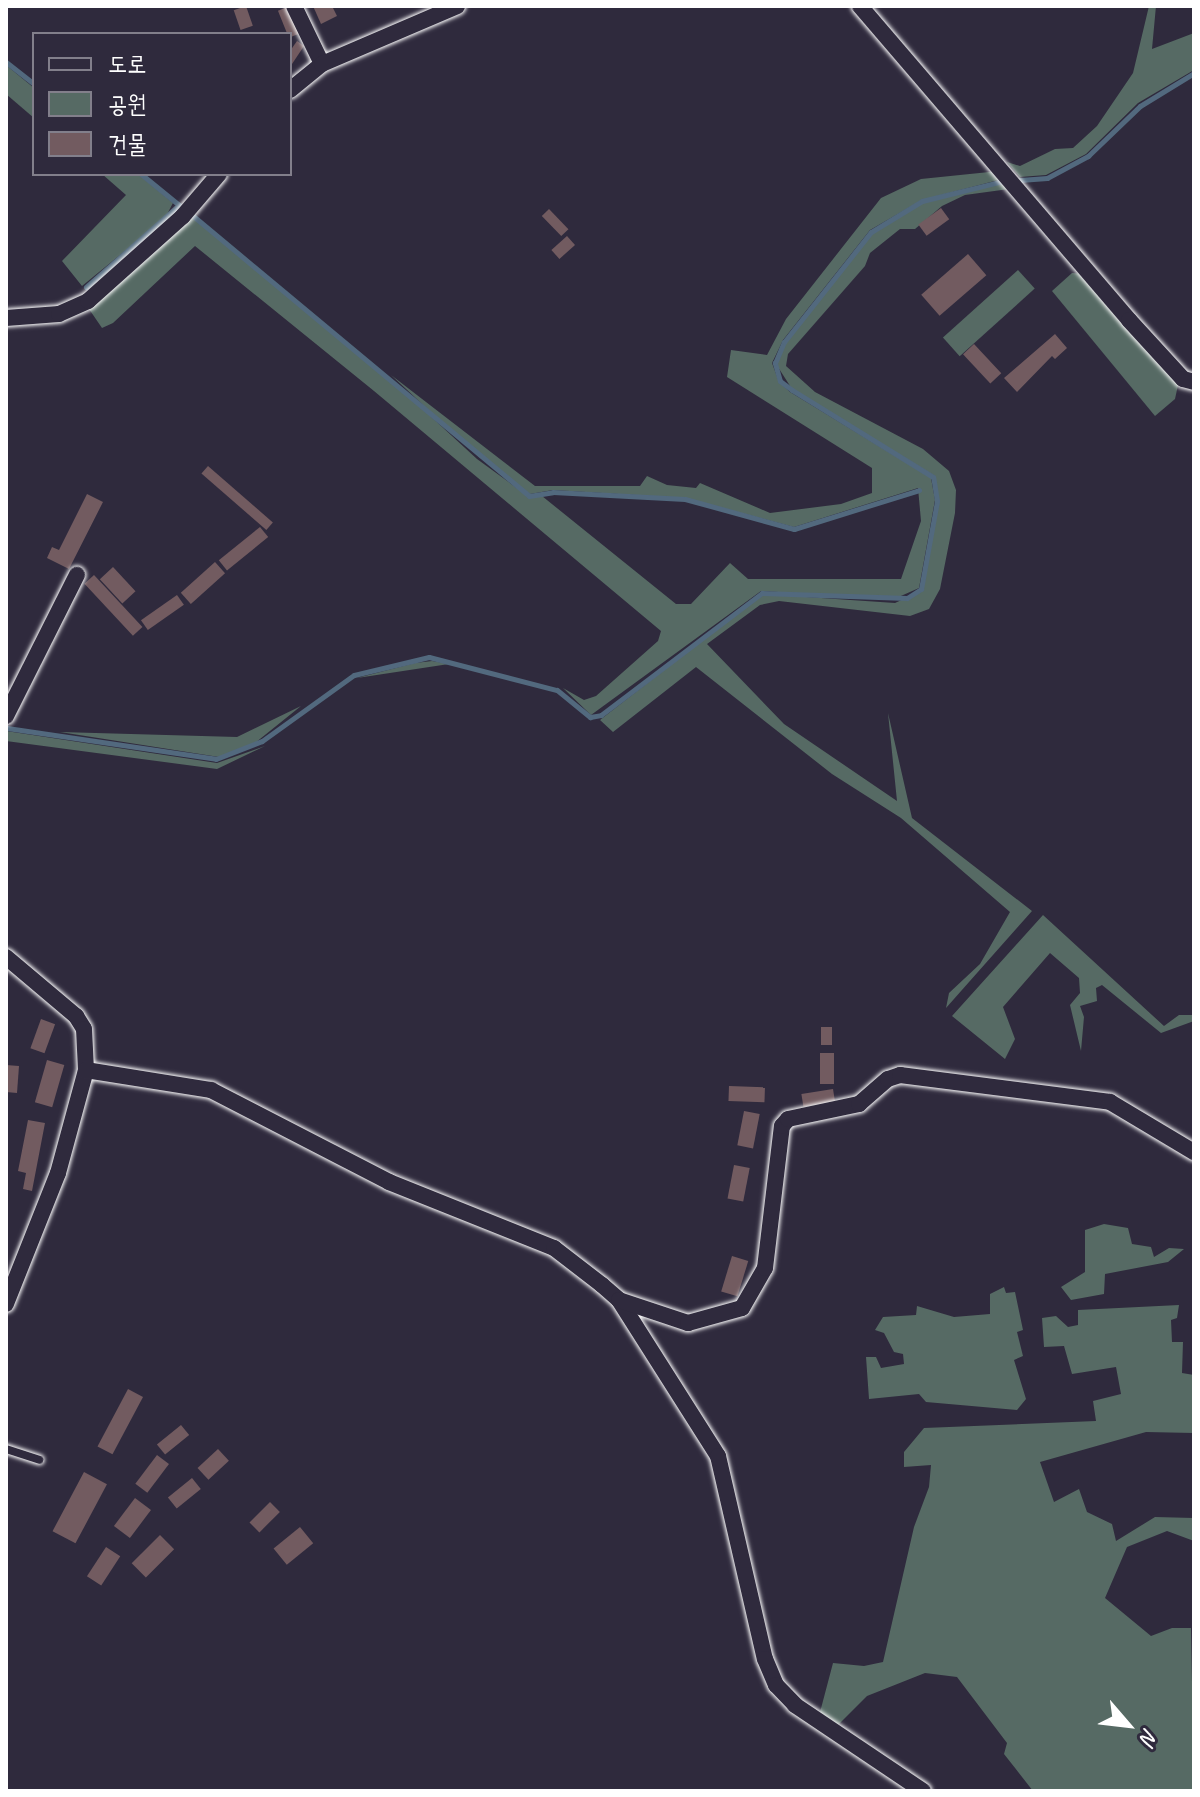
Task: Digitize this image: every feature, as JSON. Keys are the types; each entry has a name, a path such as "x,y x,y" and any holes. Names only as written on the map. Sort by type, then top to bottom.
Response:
{"street":[{"path":"294,6 322,64"},
{"path":"292,88 322,64 457,6"},
{"path":"860,6 1129,320 1183,379 1194,382"},
{"path":"6,318 59,314 88,301 183,216 217,176"},
{"path":"6,716 77,575"},
{"path":"6,957 76,1016 84,1029 86,1070 58,1173 6,1304"},
{"path":"86,1070 211,1090 389,1182 554,1248 619,1300 688,1323 742,1308 754,1295 765,1268 782,1126 788,1119 859,1104 888,1079 900,1075 1110,1102 1194,1152"},
{"path":"619,1300 657,1368 718,1456 765,1659 776,1685 795,1705 923,1791"}],"lane":[{"path":"6,1449 39,1460"}],"green space":[{"path":"1149,6 1156,6 1152,49 1194,33 1194,70 1138,103 1086,154 1046,175 1020,177 1007,162 1020,166 1055,149 1073,148 1097,126 1133,73"},
{"path":"6,65 32,86 32,116 6,94"},
{"path":"999,171 1006,178 922,200 870,230 783,340 772,363 779,382 790,392 931,478 935,500 919,588 894,599 761,591 591,715 563,688 584,700 596,696 658,641 661,631 195,246 113,323 102,328 89,309 191,216 389,378 477,459 529,497 542,496 676,604 691,604 730,563 748,579 901,579 921,521 918,488 794,527 685,498 553,490 530,494 479,457 391,375 535,486 640,486 647,476 667,485 696,488 700,483 770,513 841,504 872,493 872,468 727,377 731,350 767,355 786,319 881,198 921,179"},
{"path":"104,176 140,176 173,203 165,218 82,286 62,261 126,195"},
{"path":"1004,182 1009,189 965,195 942,206 915,229 900,229 870,253 865,266 788,354 786,366 815,392 923,449 949,471 956,490 955,513 940,589 929,609 910,616 779,601 760,605 707,644 784,724 897,801 888,713 912,818 1032,911 946,1008 949,993 980,964 1010,912 901,818 832,774 696,667 613,732 600,720 762,594 895,603 923,590 938,501 935,476 792,389 776,364 786,343 872,233 923,203"},
{"path":"1018,270 1035,289 960,356 943,338"},
{"path":"1072,273 1084,274 1178,385 1175,399 1155,416 1052,291"},
{"path":"432,661 449,664 357,678 415,663"},
{"path":"301,706 255,743 219,757 60,732 237,737"},
{"path":"6,731 217,763 265,746 217,769 6,741"},
{"path":"1043,915 1164,1026 1179,1015 1194,1015 1194,1021 1161,1033 1102,985 1096,988 1097,1001 1080,1006 1084,1017 1081,1051 1070,1005 1080,993 1079,978 1050,953 1003,1007 1015,1039 1005,1059 952,1016"},
{"path":"1104,1224 1128,1228 1132,1244 1151,1247 1154,1257 1169,1248 1184,1249 1168,1262 1105,1274 1104,1294 1071,1300 1061,1287 1085,1272 1085,1230"},
{"path":"1004,1287 1006,1293 1015,1292 1023,1330 1017,1332 1023,1356 1014,1360 1026,1399 1017,1410 926,1402 919,1394 869,1399 866,1357 876,1357 881,1368 904,1364 903,1354 894,1352 884,1333 875,1330 883,1317 916,1315 917,1306 954,1317 990,1314 990,1294"},
{"path":"1179,1305 1177,1318 1171,1320 1172,1342 1183,1342 1182,1373 1194,1375 1194,1433 1146,1432 1040,1462 1054,1502 1079,1489 1087,1512 1112,1524 1116,1541 1155,1517 1194,1518 1194,1541 1167,1531 1127,1547 1105,1598 1151,1636 1172,1628 1191,1628 1194,1791 1033,1791 1004,1754 1007,1743 957,1677 925,1673 867,1696 836,1727 819,1716 833,1663 864,1666 883,1662 914,1527 929,1487 931,1465 904,1467 904,1452 924,1428 1096,1421 1093,1401 1121,1394 1116,1367 1072,1374 1064,1346 1044,1347 1042,1318 1056,1316 1068,1327 1078,1325 1078,1310"}],"building":[{"path":"246,6 253,26 241,30 234,10"},
{"path":"290,6 301,33 292,36 292,32 286,32 278,11"},
{"path":"313,6 332,6 337,16 321,24"},
{"path":"297,41 304,46 292,64 292,48"},
{"path":"941,208 949,219 927,236 918,224"},
{"path":"549,209 568,229 561,236 542,216"},
{"path":"567,236 575,245 559,259 551,250"},
{"path":"968,254 986,275 940,316 921,295"},
{"path":"1055,334 1067,348 1055,359 1052,356 1017,392 1004,378"},
{"path":"974,344 1001,373 990,383 963,354"},
{"path":"208,466 273,522 266,530 201,474"},
{"path":"87,494 103,502 69,569 47,558 52,547 59,550"},
{"path":"260,527 268,537 227,570 219,560"},
{"path":"215,562 225,573 191,604 181,593"},
{"path":"113,567 136,591 122,603 100,579"},
{"path":"94,575 142,627 133,636 84,584"},
{"path":"177,595 184,605 148,630 141,620"},
{"path":"41,1019 55,1024 44,1053 30,1048"},
{"path":"821,1027 832,1027 832,1045 821,1045"},
{"path":"820,1053 834,1053 834,1084 820,1084"},
{"path":"47,1060 64,1065 52,1107 35,1102"},
{"path":"6,1065 19,1066 17,1093 6,1092"},
{"path":"729,1086 765,1087 764,1102 728,1101"},
{"path":"833,1089 835,1102 803,1107 801,1094"},
{"path":"744,1111 760,1114 753,1148 737,1145"},
{"path":"28,1120 45,1123 32,1191 23,1189 26,1173 18,1171"},
{"path":"734,1165 750,1168 743,1201 728,1198"},
{"path":"732,1256 748,1261 737,1296 721,1291"},
{"path":"128,1389 143,1397 112,1454 97,1446"},
{"path":"181,1425 189,1435 165,1455 157,1445"},
{"path":"218,1449 229,1461 208,1480 198,1468"},
{"path":"157,1455 169,1464 147,1493 135,1484"},
{"path":"84,1472 107,1484 76,1543 53,1531"},
{"path":"192,1478 201,1489 177,1508 168,1498"},
{"path":"135,1498 151,1510 130,1538 114,1526"},
{"path":"270,1502 280,1512 259,1532 249,1523"},
{"path":"300,1527 313,1543 287,1565 274,1548"},
{"path":"160,1535 174,1549 146,1577 132,1563"},
{"path":"106,1547 120,1556 101,1586 87,1576"}],"waterway":[{"path":"6,62 32,82"},
{"path":"1020,180 1047,178 1088,156 1140,106 1194,73"},
{"path":"86,287 179,205 143,176"},
{"path":"7,728 216,759 262,741 354,675 429,657 557,690 590,717 601,715 762,593 907,598 921,589 937,501 933,477 792,390 780,381 775,363 784,342 871,232 922,201 1003,181"},
{"path":"192,215 529,496 553,492 685,499 794,529 919,490"}]}
